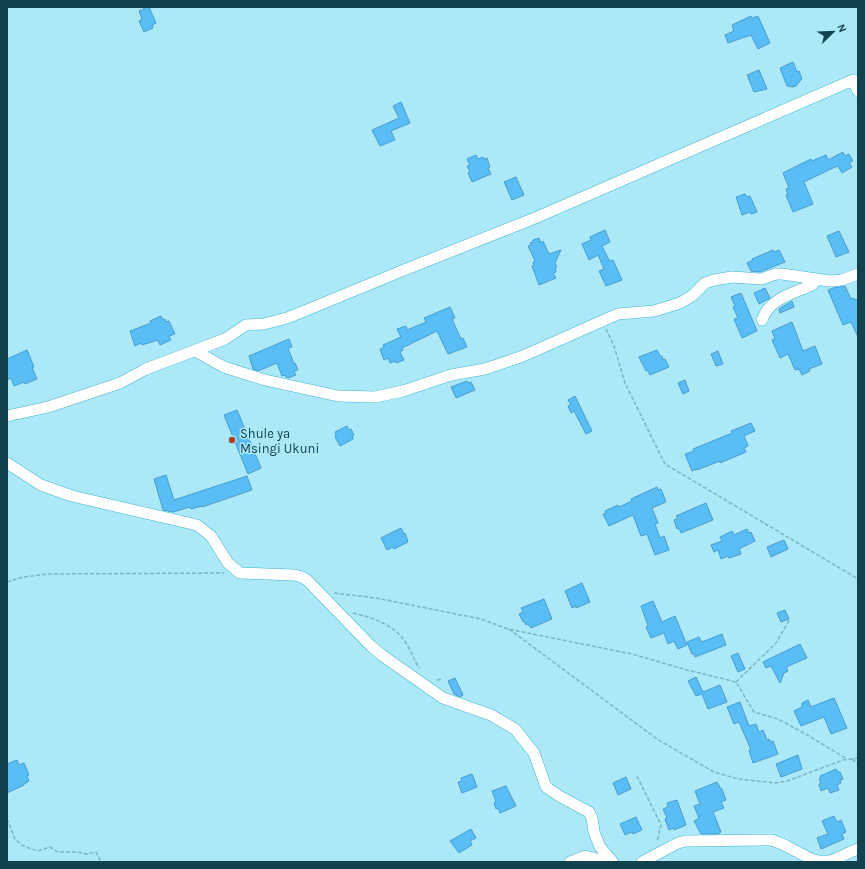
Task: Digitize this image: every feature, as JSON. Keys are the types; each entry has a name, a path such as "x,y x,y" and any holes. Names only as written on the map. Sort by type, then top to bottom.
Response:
{"street":[{"path":"7,416 48,407 120,383 146,370 225,339 246,325 264,324 287,318 308,310 535,218 853,80 858,91"},
{"path":"195,351 224,367 265,380 338,396 375,397 403,391 451,375 485,369 523,356 618,314 654,311 680,303 692,296 705,283 723,278 732,276 761,278 782,274 816,280 836,281 858,274"},
{"path":"762,320 773,303 812,285 816,280"},
{"path":"7,463 41,485 72,496 197,525 211,536 228,563 240,573 294,575 307,580 376,651 443,698 491,715 514,729 534,753 546,787 589,812 592,818 594,832 598,843 605,854 613,862"},
{"path":"642,862 656,860 678,843 686,841 771,840 779,842 819,862 829,861 858,849"},
{"path":"570,862 585,856 609,862"}],"path":[{"path":"602,321 614,346 625,383 666,464 858,579"},
{"path":"7,582 23,577 48,574 224,573"},
{"path":"317,590 376,598 481,619 508,629 632,654 736,682 754,712 778,719 847,759"},
{"path":"334,608 375,619 384,623 402,638 422,672"},
{"path":"736,682 776,643 790,619"},
{"path":"508,629 657,739 714,772 738,779 776,783 787,781 847,759 858,758"},
{"path":"432,681 443,679"},
{"path":"852,758 858,764"},
{"path":"637,776 661,825 656,860"},
{"path":"7,819 16,839 19,843 28,848 38,851 50,847 57,852 80,852 86,854 96,852 101,862"}],"building":[{"path":"149,7 156,23 152,25 153,28 144,32 139,21 142,19 139,11"},
{"path":"751,16 752,18 758,16 770,43 758,49 751,35 728,43 725,35 734,31 732,25"},
{"path":"793,62 802,79 796,86 793,87 787,86 780,68"},
{"path":"759,70 767,89 754,92 747,75"},
{"path":"401,102 410,123 391,131 395,140 380,146 372,130 399,118 393,106"},
{"path":"843,152 845,156 849,154 853,161 849,163 852,167 842,173 838,166 804,182 813,204 793,212 786,195 788,195 786,189 789,188 783,173 811,159 812,161 826,155 828,160"},
{"path":"476,155 478,159 483,157 484,159 487,158 490,167 488,168 491,174 472,182 468,173 470,172 467,166 470,165 467,159"},
{"path":"516,177 524,195 512,200 504,182"},
{"path":"745,194 747,197 750,196 757,212 751,214 750,212 742,215 736,197"},
{"path":"605,230 610,242 602,246 609,260 613,260 622,280 606,286 599,271 604,269 598,255 589,260 582,244 591,240 590,237"},
{"path":"839,231 849,252 836,257 827,236"},
{"path":"539,238 541,243 543,241 549,254 561,250 555,263 557,267 555,268 556,272 553,273 556,278 539,285 532,266 534,265 533,262 535,261 528,246 531,245 530,243 533,242 533,240"},
{"path":"773,250 774,252 779,250 785,262 760,272 751,271 747,263 753,260 752,259"},
{"path":"845,286 851,299 858,299 858,337 851,322 843,325 828,290"},
{"path":"765,288 770,298 759,304 754,293"},
{"path":"741,293 757,331 742,338 734,319 738,318 733,307 735,306 731,297"},
{"path":"792,301 794,307 780,313 779,309"},
{"path":"450,307 455,318 452,319 461,339 463,338 467,347 448,354 437,331 402,348 403,350 400,352 404,360 396,363 395,361 390,363 388,358 384,360 380,349 384,347 383,345 401,337 397,329 406,326 407,330 426,322 424,318"},
{"path":"161,316 166,322 169,321 175,334 169,336 171,340 160,345 158,340 142,345 141,343 135,346 130,331 151,323 150,321"},
{"path":"792,322 803,351 815,346 822,364 809,369 810,371 802,375 799,369 795,370 788,354 780,358 772,340 775,339 772,331"},
{"path":"289,339 292,347 288,348 298,370 294,371 296,375 288,378 285,375 282,376 277,363 258,371 253,369 249,356"},
{"path":"27,350 37,379 25,384 24,382 14,386 11,378 7,380 7,359"},
{"path":"657,350 660,356 662,356 663,360 665,359 669,367 650,375 648,371 646,371 639,357"},
{"path":"718,351 723,364 716,366 711,354"},
{"path":"685,380 689,391 683,394 678,383"},
{"path":"467,381 469,383 471,382 475,390 456,398 451,387"},
{"path":"575,396 592,431 586,434 574,411 571,413 568,406 571,404 568,400"},
{"path":"237,410 261,468 248,474 224,415"},
{"path":"751,423 755,431 744,436 748,446 744,448 746,452 720,463 720,461 692,471 685,454 694,451 693,449 732,433 731,431"},
{"path":"347,426 349,430 351,429 354,435 352,436 353,439 340,446 335,437 335,432"},
{"path":"166,475 174,500 247,476 252,490 202,507 191,509 190,507 173,512 163,510 154,479"},
{"path":"657,487 658,490 661,489 666,502 652,508 658,523 655,524 660,538 664,536 669,550 655,555 647,534 641,536 633,515 609,526 603,514 606,513 605,511 632,501 631,499"},
{"path":"706,503 713,520 681,533 679,528 677,529 674,520 678,518 676,516"},
{"path":"401,528 404,534 405,533 408,542 394,549 393,547 387,550 381,538"},
{"path":"747,529 749,533 751,532 755,541 739,549 741,554 729,558 728,556 721,559 718,550 714,552 711,545 722,541 720,537 732,531 734,535"},
{"path":"784,540 788,549 771,557 767,547"},
{"path":"582,583 590,602 576,608 576,606 572,608 565,591"},
{"path":"544,599 552,619 531,628 528,624 526,625 525,622 523,622 519,614 523,612 521,608"},
{"path":"653,601 662,622 675,616 687,645 678,649 674,641 668,644 664,633 651,638 646,627 648,626 641,606"},
{"path":"785,610 789,619 781,622 777,613"},
{"path":"722,634 726,645 695,657 694,654 692,654 687,642 699,637 702,642"},
{"path":"800,644 807,658 786,667 788,671 784,673 780,683 771,666 766,668 763,662"},
{"path":"738,653 745,669 738,672 731,656"},
{"path":"696,677 703,692 720,685 727,702 708,709 702,694 696,696 688,681"},
{"path":"455,678 463,695 460,697 454,694 448,681"},
{"path":"834,698 847,728 831,734 824,717 801,726 794,711 802,707 802,703 808,700 811,707"},
{"path":"740,702 749,726 756,724 759,732 763,730 767,740 769,739 771,742 773,741 778,754 753,763 749,750 751,750 739,722 734,724 727,707"},
{"path":"798,755 802,769 781,777 776,764"},
{"path":"17,760 19,765 24,763 29,775 27,776 29,781 7,793 7,764"},
{"path":"836,769 840,772 843,779 840,780 841,783 837,785 839,790 830,793 828,788 821,791 819,784 821,783 819,779 821,778 820,776"},
{"path":"472,774 477,787 462,793 458,782 462,781 461,778"},
{"path":"626,777 631,789 618,795 613,783"},
{"path":"717,782 722,789 726,800 721,802 724,808 713,812 721,832 718,834 701,834 694,821 699,818 694,806 700,804 695,791"},
{"path":"506,786 516,806 500,813 498,808 496,809 494,803 496,802 492,791"},
{"path":"677,800 686,825 674,830 673,828 669,830 665,819 667,818 663,809 668,807 667,803"},
{"path":"834,816 837,822 841,820 846,832 842,834 844,839 821,849 817,838 828,834 822,821"},
{"path":"636,817 642,830 633,834 632,832 625,835 620,824"},
{"path":"471,829 476,838 470,841 472,845 459,853 450,841"}],"place":[{"name":"Shule ya Msingi Ukuni","path":"232,440"}]}
